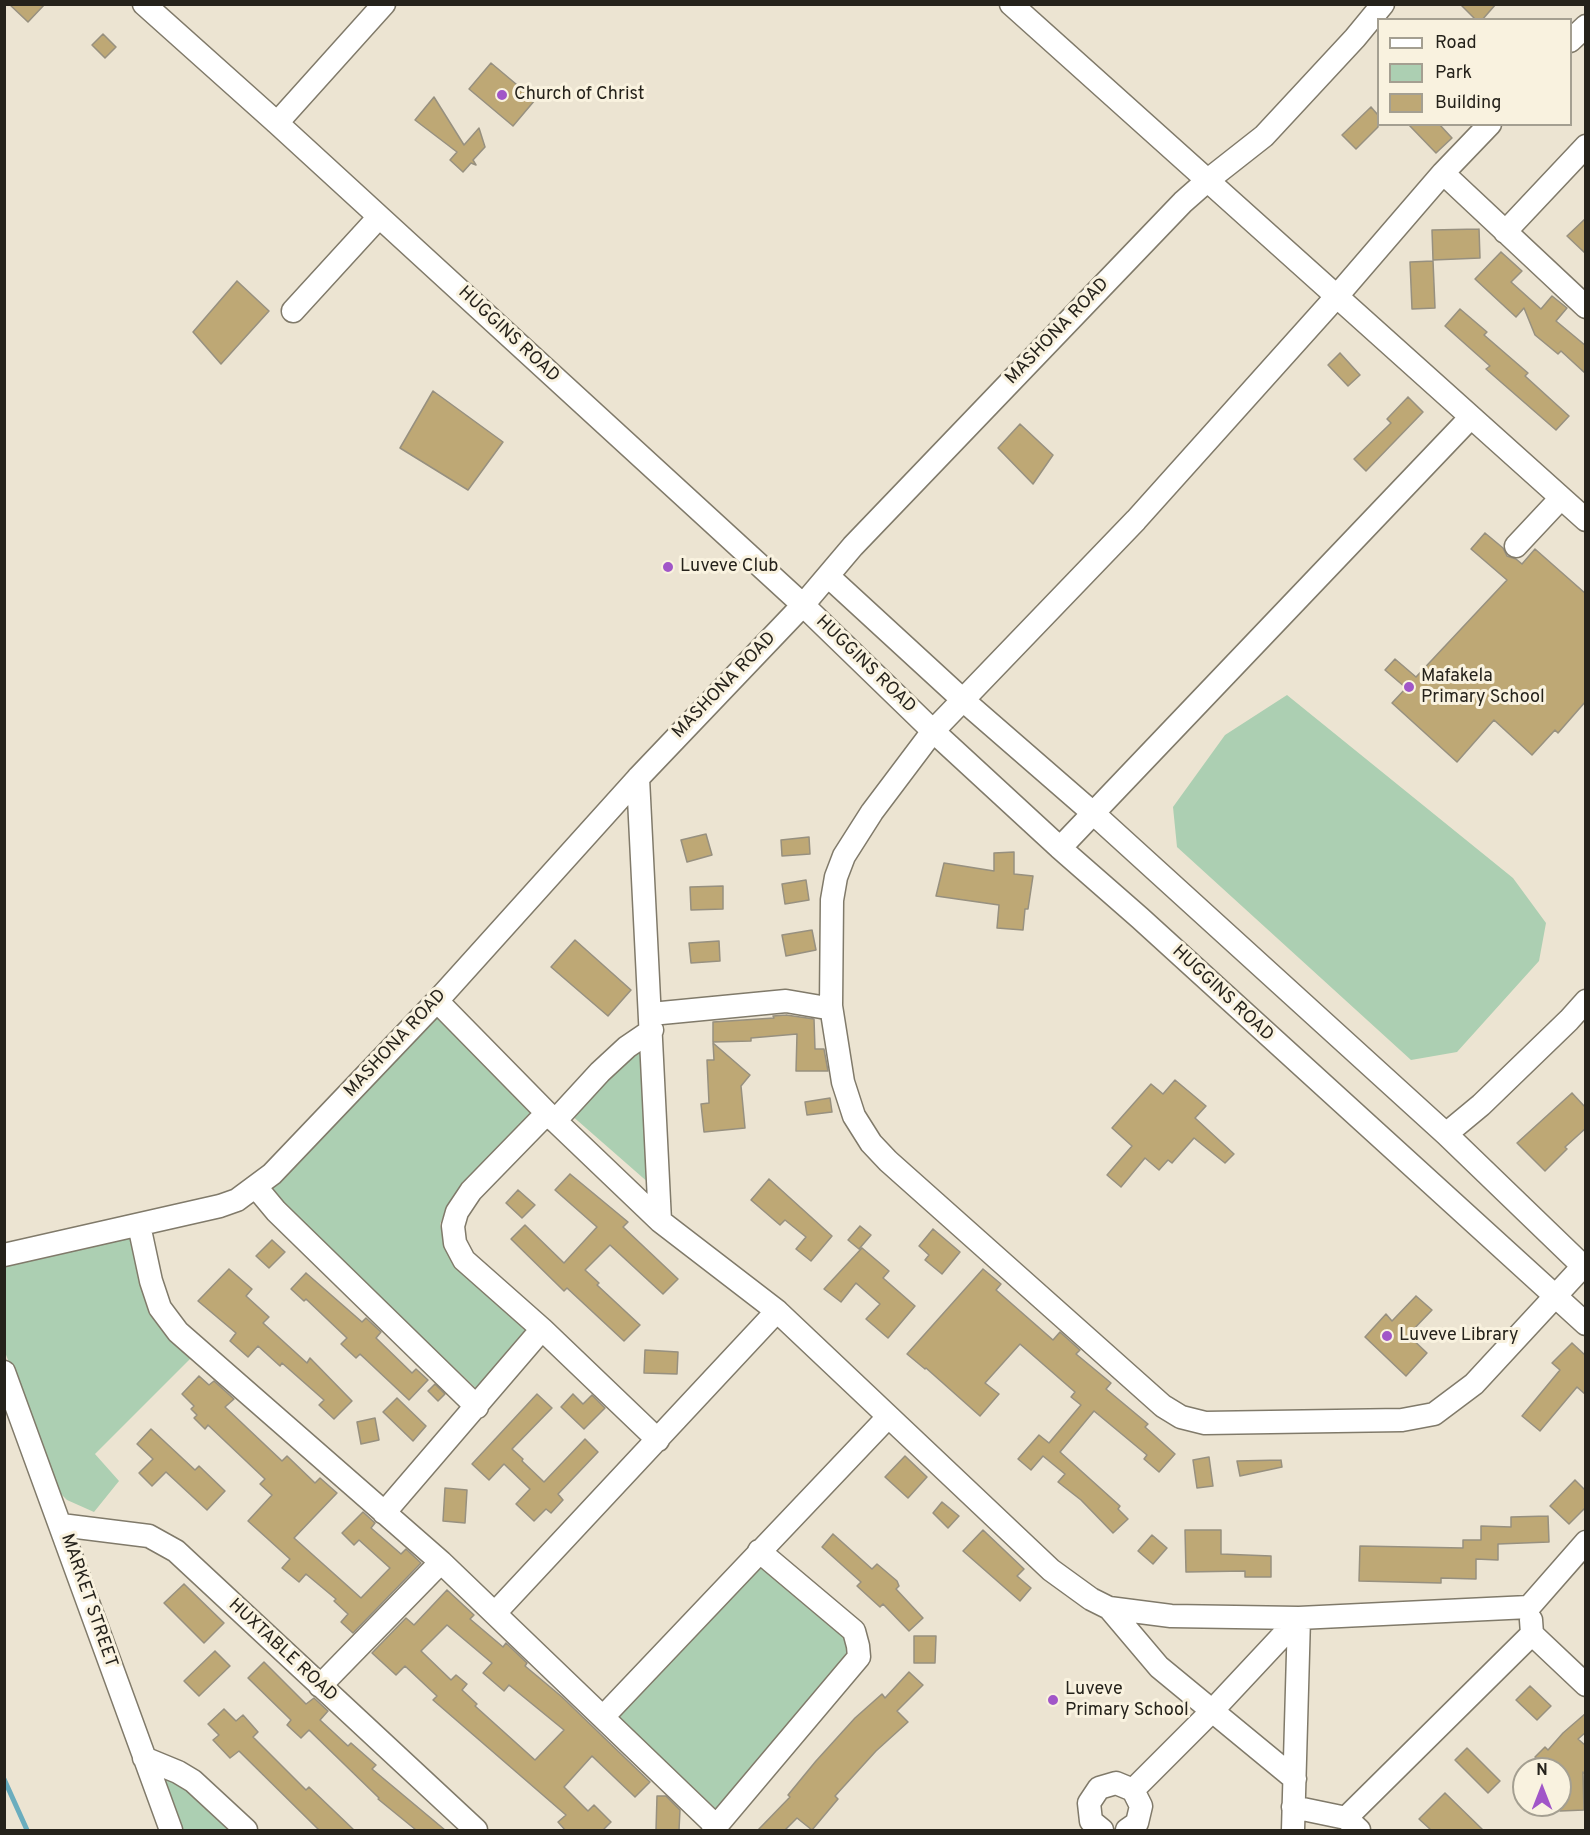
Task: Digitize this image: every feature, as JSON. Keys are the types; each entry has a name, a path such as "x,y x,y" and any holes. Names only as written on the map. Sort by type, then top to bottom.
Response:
{"street":[{"name":"HUGGINS ROAD","path":"144,4 803,605 933,731 1060,848 1586,1324"},
{"path":"277,123 384,4"},
{"path":"1011,4 1586,520"},
{"name":"MASHONA ROAD","path":"4,1255 220,1206 237,1200 272,1174 437,1001 638,778 803,605 902,495 1184,202 1264,136 1355,38 1383,4"},
{"path":"1572,39 1586,26"},
{"path":"828,576 963,700 1093,813 1446,1134 1585,1266 1474,1384 1434,1414 1402,1420 1205,1423 1181,1417 1162,1406 870,1143 854,1116 843,1082 831,1006 832,900 836,877 844,856 872,812 933,731 963,700 1136,520 1443,173 1488,126"},
{"path":"1505,232 1586,146"},
{"path":"1443,173 1586,307"},
{"path":"293,311 379,217"},
{"path":"1060,848 1471,417"},
{"path":"1516,546 1561,498"},
{"path":"638,778 652,1022 660,1221"},
{"path":"437,1001 551,1117 660,1221 777,1311 1051,1570 1091,1599 1109,1608 1171,1616 1299,1618 1529,1606 1586,1542"},
{"path":"658,1440 542,1329 464,1260 455,1244 453,1226 457,1212 471,1191 652,1022 786,1001 821,1007 831,1006"},
{"path":"1446,1134 1481,1105 1586,1001"},
{"path":"256,1187 276,1211 477,1407"},
{"path":"139,1225 160,1308 177,1332 441,1562 603,1717 715,1829 859,1658 854,1631 759,1551"},
{"path":"495,1613 777,1311"},
{"path":"384,1513 542,1329"},
{"name":"MARKET STREET","path":"4,1372 171,1830"},
{"path":"603,1717 888,1417"},
{"name":"HUXTABLE ROAD","path":"61,1525 149,1536 176,1551 476,1830"},
{"path":"320,1686 441,1562"},
{"path":"1529,1606 1532,1634 1586,1685"},
{"path":"1109,1608 1159,1667 1295,1779"},
{"path":"1133,1790 1212,1711 1299,1618"},
{"path":"1293,1830 1299,1618"},
{"path":"1293,1807 1352,1824 1532,1634"},
{"path":"144,1758 193,1781 246,1830"},
{"path":"1102,1830 1091,1821 1089,1803 1099,1788 1116,1783 1133,1790 1141,1806 1137,1823 1127,1830"}],"green space":[{"path":"1287,695 1513,878 1546,923 1539,961 1457,1052 1411,1060 1177,847 1173,807 1225,735"},
{"path":"436,1010 537,1112 446,1210 440,1224 444,1242 534,1330 480,1392 282,1206 269,1187"},
{"path":"646,1041 650,1184 570,1114"},
{"path":"134,1235 195,1354 95,1454 119,1481 94,1512 67,1500 56,1489 5,1352 5,1262"},
{"path":"758,1563 849,1635 851,1659 716,1809 617,1716"},
{"path":"157,1772 176,1781 231,1830 179,1830"}],"building":[{"path":"9,4 45,4 28,22"},
{"path":"1460,4 1496,4 1484,18 1474,18"},
{"path":"103,34 116,47 105,58 92,45"},
{"name":"Church of Christ","path":"491,63 535,100 513,126 469,89"},
{"path":"434,97 464,145 479,128 485,147 473,160 476,165 471,163 463,172 450,160 457,152 415,120"},
{"path":"1371,107 1377,114 1378,127 1356,149 1342,135"},
{"path":"1410,126 1441,126 1452,138 1436,153"},
{"path":"1586,218 1586,254 1567,236"},
{"path":"1479,229 1480,258 1433,260 1432,230"},
{"path":"1501,252 1522,271 1511,282 1541,309 1552,296 1567,308 1556,321 1586,346 1586,374 1561,351 1558,354 1535,335 1524,308 1516,317 1475,279"},
{"path":"1433,261 1435,308 1412,309 1410,262"},
{"path":"237,281 269,311 221,364 193,332"},
{"path":"1460,309 1487,332 1484,335 1528,373 1525,376 1569,416 1556,430 1486,369 1490,366 1445,326"},
{"path":"1340,353 1360,375 1348,386 1328,365"},
{"path":"433,391 503,442 468,490 400,448"},
{"path":"1408,397 1423,412 1366,471 1354,459 1391,423 1387,419"},
{"path":"1020,424 1053,455 1033,484 998,448"},
{"path":"1485,533 1503,548 1507,556 1522,564 1535,549 1586,594 1586,701 1558,733 1555,730 1532,755 1494,720 1457,762 1392,703 1406,688 1385,670 1395,659 1416,677 1507,580 1471,549"},
{"path":"706,834 712,855 687,862 681,840"},
{"path":"809,837 810,854 782,856 781,840"},
{"path":"1014,852 1014,874 1033,876 1028,909 1025,909 1023,930 997,928 999,905 936,896 944,863 994,871 994,853"},
{"path":"806,880 809,900 785,904 782,884"},
{"path":"723,886 723,909 691,910 690,887"},
{"path":"812,930 816,950 786,956 782,935"},
{"path":"575,940 631,990 608,1016 551,967"},
{"path":"719,941 720,961 691,963 689,943"},
{"path":"786,1015 814,1019 815,1049 824,1049 828,1071 796,1071 797,1034 751,1038 751,1041 713,1042 713,1022 774,1018 773,1016"},
{"path":"713,1043 750,1075 741,1086 745,1128 704,1132 701,1104 709,1103 707,1060 714,1060"},
{"path":"1175,1080 1206,1106 1195,1118 1234,1154 1225,1163 1194,1138 1172,1163 1168,1160 1159,1170 1145,1158 1121,1187 1107,1175 1132,1146 1112,1128 1151,1084 1163,1094"},
{"path":"1572,1093 1586,1108 1586,1128 1565,1147 1567,1149 1545,1171 1517,1143"},
{"path":"830,1098 832,1112 807,1115 805,1102"},
{"path":"570,1174 628,1222 623,1227 678,1279 663,1294 610,1245 585,1270 599,1283 597,1285 640,1325 624,1341 567,1288 564,1291 511,1239 525,1225 564,1263 597,1227 555,1190"},
{"path":"769,1179 832,1236 811,1261 796,1249 806,1237 785,1220 780,1225 751,1200"},
{"path":"518,1190 535,1205 522,1218 506,1203"},
{"path":"860,1226 871,1235 859,1249 848,1240"},
{"path":"933,1229 960,1252 942,1274 925,1260 929,1255 919,1246"},
{"path":"272,1240 285,1252 269,1268 256,1256"},
{"path":"862,1248 889,1271 883,1278 915,1306 888,1338 866,1319 880,1304 856,1283 841,1302 824,1289"},
{"path":"229,1269 252,1289 246,1296 269,1317 263,1323 307,1363 310,1358 352,1401 334,1419 319,1405 324,1400 282,1363 280,1366 258,1346 248,1357 230,1341 236,1333 198,1301"},
{"path":"983,1269 1001,1284 996,1290 1053,1340 1060,1332 1080,1350 1076,1354 1111,1383 1106,1389 1148,1424 1145,1427 1175,1454 1159,1472 1144,1459 1147,1455 1094,1411 1060,1452 1120,1506 1118,1509 1128,1519 1113,1533 1081,1500 1058,1482 1065,1474 1043,1456 1031,1470 1018,1459 1039,1435 1049,1443 1081,1405 1071,1397 1075,1392 1020,1344 985,1383 999,1394 980,1416 907,1354"},
{"path":"306,1273 362,1322 366,1318 381,1332 376,1338 412,1373 416,1369 428,1380 409,1400 360,1354 356,1358 341,1344 347,1338 306,1299 304,1301 291,1289"},
{"name":"Luveve Library","path":"1416,1296 1432,1310 1408,1335 1427,1353 1406,1376 1365,1337 1386,1314 1392,1321"},
{"path":"1572,1343 1586,1356 1586,1395 1577,1387 1540,1431 1522,1416 1560,1370 1552,1363"},
{"path":"645,1350 678,1352 677,1374 644,1373"},
{"path":"199,1376 209,1385 214,1381 234,1399 225,1407 282,1461 287,1456 315,1483 320,1478 337,1493 294,1538 361,1598 390,1568 359,1540 354,1545 342,1533 363,1512 375,1523 371,1528 401,1554 406,1549 421,1563 353,1633 341,1622 348,1614 334,1601 336,1599 306,1574 299,1582 282,1568 290,1559 248,1521 272,1495 260,1484 265,1479 208,1425 205,1429 194,1418 197,1415 191,1409 194,1406 182,1394"},
{"path":"435,1384 445,1394 438,1401 428,1391"},
{"path":"537,1394 552,1408 512,1449 544,1482 585,1439 598,1452 558,1494 563,1500 551,1513 546,1509 534,1521 516,1504 530,1489 504,1464 489,1480 472,1464"},
{"path":"573,1394 583,1404 592,1395 605,1408 584,1429 561,1407"},
{"path":"397,1398 426,1426 413,1441 383,1412"},
{"path":"375,1418 379,1440 361,1444 357,1422"},
{"path":"151,1429 195,1470 199,1466 225,1491 207,1510 166,1472 152,1486 139,1473 153,1459 137,1444"},
{"path":"905,1456 927,1477 908,1498 885,1477"},
{"path":"1209,1457 1213,1486 1197,1488 1193,1460"},
{"path":"1281,1460 1282,1467 1240,1476 1237,1461"},
{"path":"1575,1480 1586,1491 1586,1507 1569,1524 1550,1506"},
{"path":"445,1488 467,1490 465,1523 443,1521"},
{"path":"942,1502 959,1516 948,1528 933,1513"},
{"path":"1548,1516 1549,1542 1498,1544 1498,1560 1476,1559 1476,1579 1441,1578 1441,1583 1359,1581 1360,1546 1463,1548 1463,1540 1481,1540 1481,1526 1511,1527 1511,1517"},
{"path":"983,1530 1024,1569 1017,1576 1031,1588 1020,1601 963,1551"},
{"path":"1185,1530 1221,1530 1221,1554 1271,1556 1271,1577 1245,1577 1245,1571 1186,1572"},
{"path":"833,1534 872,1569 877,1564 897,1581 899,1586 896,1589 923,1618 909,1631 883,1604 880,1607 857,1586 861,1582 822,1547"},
{"path":"1152,1535 1167,1548 1153,1564 1138,1551"},
{"path":"184,1584 224,1623 204,1643 164,1603"},
{"path":"447,1590 474,1615 470,1619 503,1647 506,1643 527,1663 525,1666 562,1697 650,1782 635,1797 592,1756 564,1787 588,1811 594,1805 611,1822 603,1830 565,1830 558,1822 566,1815 433,1700 437,1696 405,1666 396,1675 372,1653 406,1618 414,1625","holes":["447,1625 492,1663 483,1673 504,1691 509,1685 564,1730 535,1760 475,1706 477,1704 462,1690 467,1684 456,1675 451,1680 421,1651"]},
{"path":"914,1636 936,1636 935,1663 914,1663"},
{"path":"215,1651 230,1666 199,1696 184,1681"},
{"path":"264,1662 306,1704 314,1698 328,1711 320,1720 348,1746 351,1743 376,1765 372,1769 445,1830 416,1830 378,1799 309,1730 301,1738 287,1725 291,1720 248,1678"},
{"path":"909,1672 923,1685 897,1711 908,1722 876,1751 835,1796 838,1799 812,1830 797,1818 785,1830 758,1830 790,1797 788,1795 855,1718 882,1694 885,1698"},
{"path":"1530,1686 1551,1706 1537,1720 1516,1700"},
{"path":"224,1709 236,1721 243,1715 258,1732 253,1737 306,1790 309,1787 354,1830 319,1830 239,1751 230,1758 213,1740 219,1735 208,1724"},
{"path":"1586,1713 1586,1732 1578,1739 1586,1746 1586,1775 1583,1772 1584,1810 1572,1810 1572,1757 1535,1757 1545,1747 1548,1750"},
{"path":"1467,1748 1500,1781 1488,1793 1455,1760"},
{"path":"1445,1793 1483,1830 1431,1830 1419,1819"},
{"path":"657,1796 666,1796 680,1810 679,1830 656,1830"}],"waterway":[{"path":"4,1779 27,1830"}],"place":[{"name":"Church of Christ","path":"502,95"},
{"name":"Luveve Club","path":"668,567"},
{"name":"Mafakela Primary School","path":"1409,687"},
{"name":"Luveve Library","path":"1387,1336"},
{"name":"Luveve Primary School","path":"1053,1700"}]}
